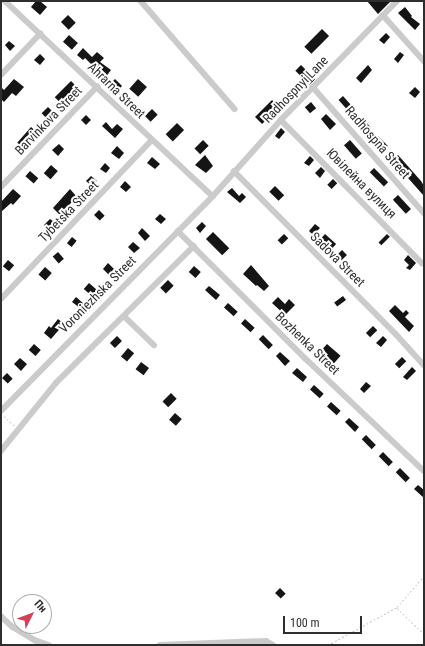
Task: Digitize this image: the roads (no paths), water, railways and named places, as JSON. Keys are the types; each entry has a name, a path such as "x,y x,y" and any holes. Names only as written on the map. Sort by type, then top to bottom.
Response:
{"street":[{"name":"Ahrarna Street","path":"5,1 213,196"},
{"path":"141,1 235,109"},
{"name":"Radhospnyi Lane","path":"213,196 281,120 397,1"},
{"path":"383,15 424,61"},
{"path":"1,75 40,34"},
{"name":"Barvinkova Street","path":"1,187 97,87"},
{"name":"Radhospna Street","path":"313,87 424,213"},
{"name":"Ювілейна вулиця","path":"281,120 422,263 424,263"},
{"name":"Tybetska Street","path":"1,299 152,140"},
{"name":"Sadova Street","path":"234,171 396,334 424,365"},
{"name":"Voroniezhska Street","path":"1,412 213,196"},
{"name":"Bozhenka Street","path":"178,230 305,358 424,471"},
{"path":"1,451 56,383 194,246"},
{"path":"124,316 154,345"},
{"path":"1,616 13,627 35,640 48,645"},
{"path":"160,645 266,641 273,645"}]}
